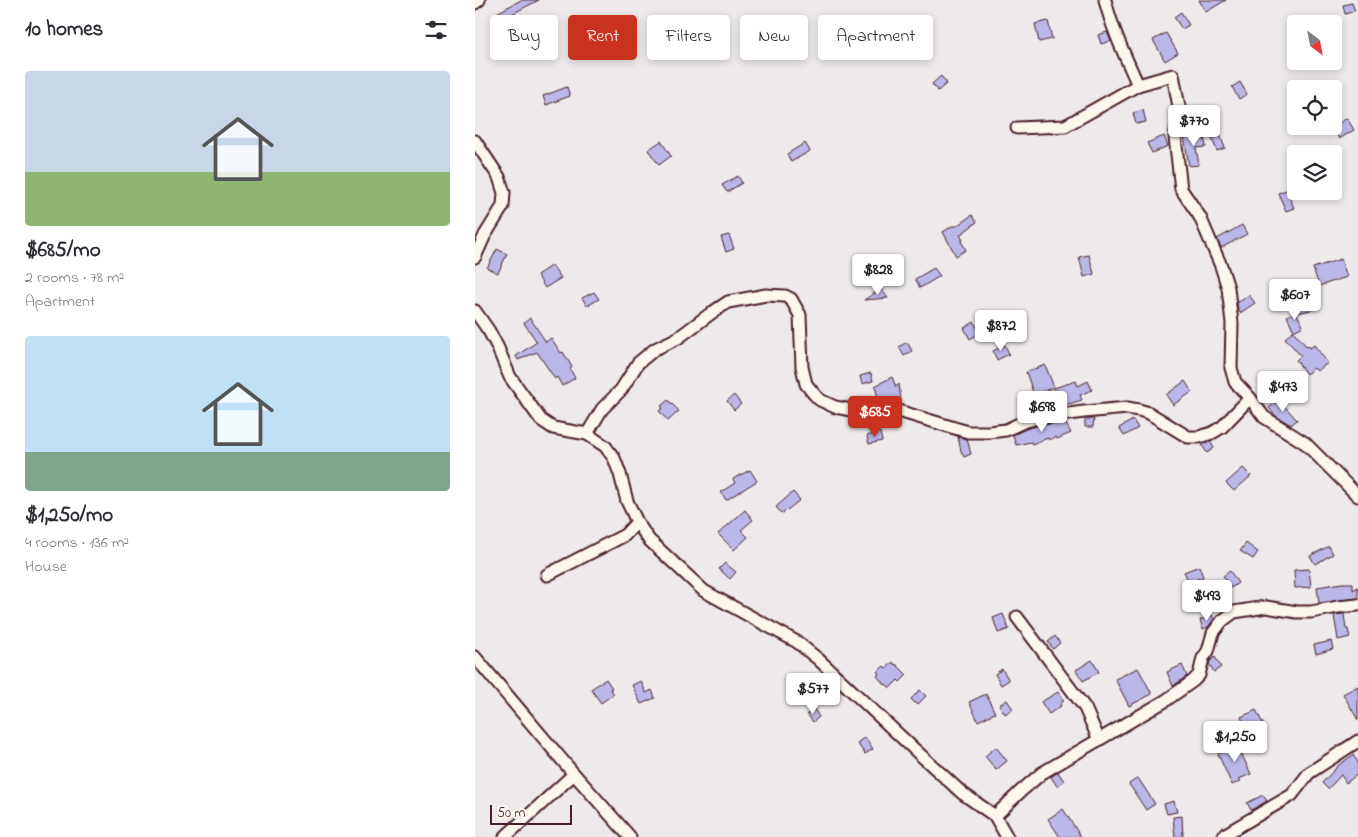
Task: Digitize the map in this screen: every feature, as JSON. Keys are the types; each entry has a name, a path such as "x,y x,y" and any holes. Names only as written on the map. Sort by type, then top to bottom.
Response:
{"street":[{"path":"475,3 479,0"},
{"path":"1105,0 1120,44 1138,85"},
{"path":"1017,128 1065,126 1138,85 1173,75 1181,112 1175,137 1181,189 1200,217 1225,277 1232,323 1231,368 1235,382 1264,417 1305,443 1358,496"},
{"path":"475,141 499,177 504,193 503,206 485,235 475,257"},
{"path":"587,434 602,409 621,390 638,363 655,349 677,338 728,302 766,295 785,296 791,299 800,315 804,379 820,400 835,407 857,411 895,410 968,432 1006,430 1023,422 1039,418 1127,408 1149,413 1188,437 1199,437 1212,433 1222,426 1250,398"},
{"path":"475,311 497,346 510,377 541,420 553,428 587,434 605,446 614,458 627,501 637,522 649,540 704,591 797,642 818,659 962,793 995,816 1007,837"},
{"path":"547,575 625,534 637,522"},
{"path":"995,816 1042,773 1165,701 1193,681 1199,674 1213,633 1222,621 1234,612 1266,607 1297,612 1311,612 1358,605"},
{"path":"1017,617 1085,708 1099,740"},
{"path":"475,657 630,837"},
{"path":"1225,835 1292,795 1309,773 1358,740"},
{"path":"505,837 574,774"}],"building":[{"path":"521,0 539,0 510,15 493,15"},
{"path":"1199,0 1226,0 1206,12"},
{"path":"1352,3 1355,11 1345,14 1343,5"},
{"path":"1181,12 1189,25 1182,29 1174,17"},
{"path":"1048,21 1052,39 1039,42 1035,24"},
{"path":"1107,32 1111,41 1101,44 1098,35"},
{"path":"1166,33 1178,53 1165,61 1153,40"},
{"path":"941,76 947,83 938,91 932,84"},
{"path":"1240,82 1247,94 1239,99 1232,87"},
{"path":"567,87 570,96 546,105 543,96"},
{"path":"1143,110 1146,122 1136,124 1133,113"},
{"path":"1347,118 1354,130 1339,139 1337,135 1342,135 1342,121"},
{"path":"1203,132 1206,147 1196,148 1199,165 1189,166 1184,136"},
{"path":"1220,135 1225,148 1217,151 1212,139"},
{"path":"1164,136 1168,146 1152,153 1147,143"},
{"path":"661,141 671,156 659,165 648,150"},
{"path":"805,143 810,151 791,162 787,154"},
{"path":"738,176 742,183 727,192 722,185"},
{"path":"1286,190 1287,200 1290,200 1294,208 1286,211 1278,193"},
{"path":"972,215 977,222 960,235 966,250 956,256 943,232 954,225 955,227"},
{"path":"1242,225 1247,234 1221,248 1217,239"},
{"path":"729,235 734,249 726,252 721,237"},
{"path":"497,249 507,254 498,273 487,268"},
{"path":"1089,255 1094,274 1084,277 1079,257"},
{"path":"1341,259 1347,277 1319,286 1313,268"},
{"path":"552,265 561,278 545,288 537,275"},
{"path":"934,268 940,276 920,288 915,279"},
{"path":"1314,287 1319,308 1298,313 1293,293"},
{"path":"881,289 888,298 864,300"},
{"path":"594,292 599,299 587,306 582,298"},
{"path":"1249,295 1255,303 1240,313 1237,303"},
{"path":"1296,312 1303,326 1294,331 1287,316"},
{"path":"530,318 546,342 551,338 561,353 563,352 572,367 570,369 575,378 562,386 537,352 518,360 516,356 537,342 524,323"},
{"path":"974,322 980,333 970,339 964,328"},
{"path":"1293,331 1307,347 1309,346 1310,348 1314,345 1328,363 1317,371 1314,368 1306,374 1296,360 1301,356 1285,338"},
{"path":"907,342 912,351 904,356 899,347"},
{"path":"1005,345 1009,354 997,360 993,351"},
{"path":"1045,365 1054,387 1034,395 1026,372"},
{"path":"871,373 873,381 862,384 860,376"},
{"path":"892,377 896,387 899,384 901,401 892,402 892,398 879,402 875,386"},
{"path":"1076,381 1078,386 1088,381 1092,390 1080,395 1082,400 1059,407 1054,388"},
{"path":"1185,381 1192,392 1173,405 1166,395"},
{"path":"734,395 741,404 734,410 727,401"},
{"path":"668,400 679,411 668,421 659,411 663,408 661,406"},
{"path":"1279,400 1297,420 1291,425 1276,416 1269,408"},
{"path":"1085,419 1094,419 1093,427 1085,427"},
{"path":"1133,420 1138,428 1124,436 1119,428"},
{"path":"1065,422 1071,433 1057,439 1056,437 1049,440 1048,438 1032,444 1031,442 1016,445 1013,435 1040,425"},
{"path":"880,432 882,441 869,444 867,436"},
{"path":"958,437 967,439 971,454 964,457"},
{"path":"1210,441 1214,448 1207,453 1202,445"},
{"path":"1243,468 1251,476 1234,491 1226,483"},
{"path":"750,470 757,481 726,500 721,492 735,483 733,479"},
{"path":"793,492 800,500 782,514 776,507"},
{"path":"745,510 753,520 741,530 748,537 734,550 718,534"},
{"path":"1246,543 1258,552 1253,559 1240,551"},
{"path":"1329,546 1333,554 1315,564 1310,556"},
{"path":"725,563 736,572 730,579 719,569"},
{"path":"1199,566 1203,577 1197,579 1207,597 1199,602 1184,572"},
{"path":"1309,569 1311,587 1295,588 1294,570"},
{"path":"1230,571 1238,583 1231,588 1223,576"},
{"path":"1353,583 1353,590 1358,587 1358,598 1319,603 1317,587"},
{"path":"1221,587 1227,597 1216,604 1209,594"},
{"path":"1003,614 1009,629 998,633 993,618"},
{"path":"1344,614 1346,629 1348,629 1350,637 1338,640 1334,615"},
{"path":"1212,615 1214,619 1208,627 1203,629 1200,620"},
{"path":"1055,636 1060,643 1053,649 1048,642"},
{"path":"1331,641 1333,649 1316,654 1314,645"},
{"path":"1215,657 1221,667 1214,672 1209,664"},
{"path":"1092,660 1099,672 1083,681 1076,670"},
{"path":"893,662 907,675 890,688 877,676 879,674 877,672"},
{"path":"1182,665 1187,676 1173,686 1167,672"},
{"path":"1138,668 1152,694 1129,706 1115,679"},
{"path":"1002,669 1009,680 1001,685 995,674"},
{"path":"606,679 614,694 601,703 591,689"},
{"path":"641,681 646,693 652,690 655,698 641,704 632,685"},
{"path":"1358,686 1358,720 1343,694"},
{"path":"920,690 926,696 917,705 911,699"},
{"path":"1058,692 1064,701 1060,704 1061,706 1049,714 1041,702"},
{"path":"986,694 995,713 978,721 969,702"},
{"path":"1007,700 1013,709 1005,714 999,705"},
{"path":"814,709 819,717 813,722 807,714"},
{"path":"1256,710 1266,730 1251,738 1241,717"},
{"path":"865,737 873,749 865,754 857,743"},
{"path":"1247,741 1250,750 1241,753 1251,774 1239,779 1241,781 1232,785 1218,754"},
{"path":"996,747 1007,761 996,770 985,756"},
{"path":"1353,755 1358,762 1358,774 1346,783 1341,775 1328,789 1322,783 1336,767"},
{"path":"1058,772 1064,781 1057,786 1051,777"},
{"path":"1138,778 1155,804 1146,810 1129,784"},
{"path":"1263,795 1267,801 1251,810 1247,803"},
{"path":"1174,801 1177,812 1167,814 1164,804"},
{"path":"1063,809 1081,837 1060,837 1048,819"},
{"path":"1182,816 1183,837 1175,837 1173,817"}]}
